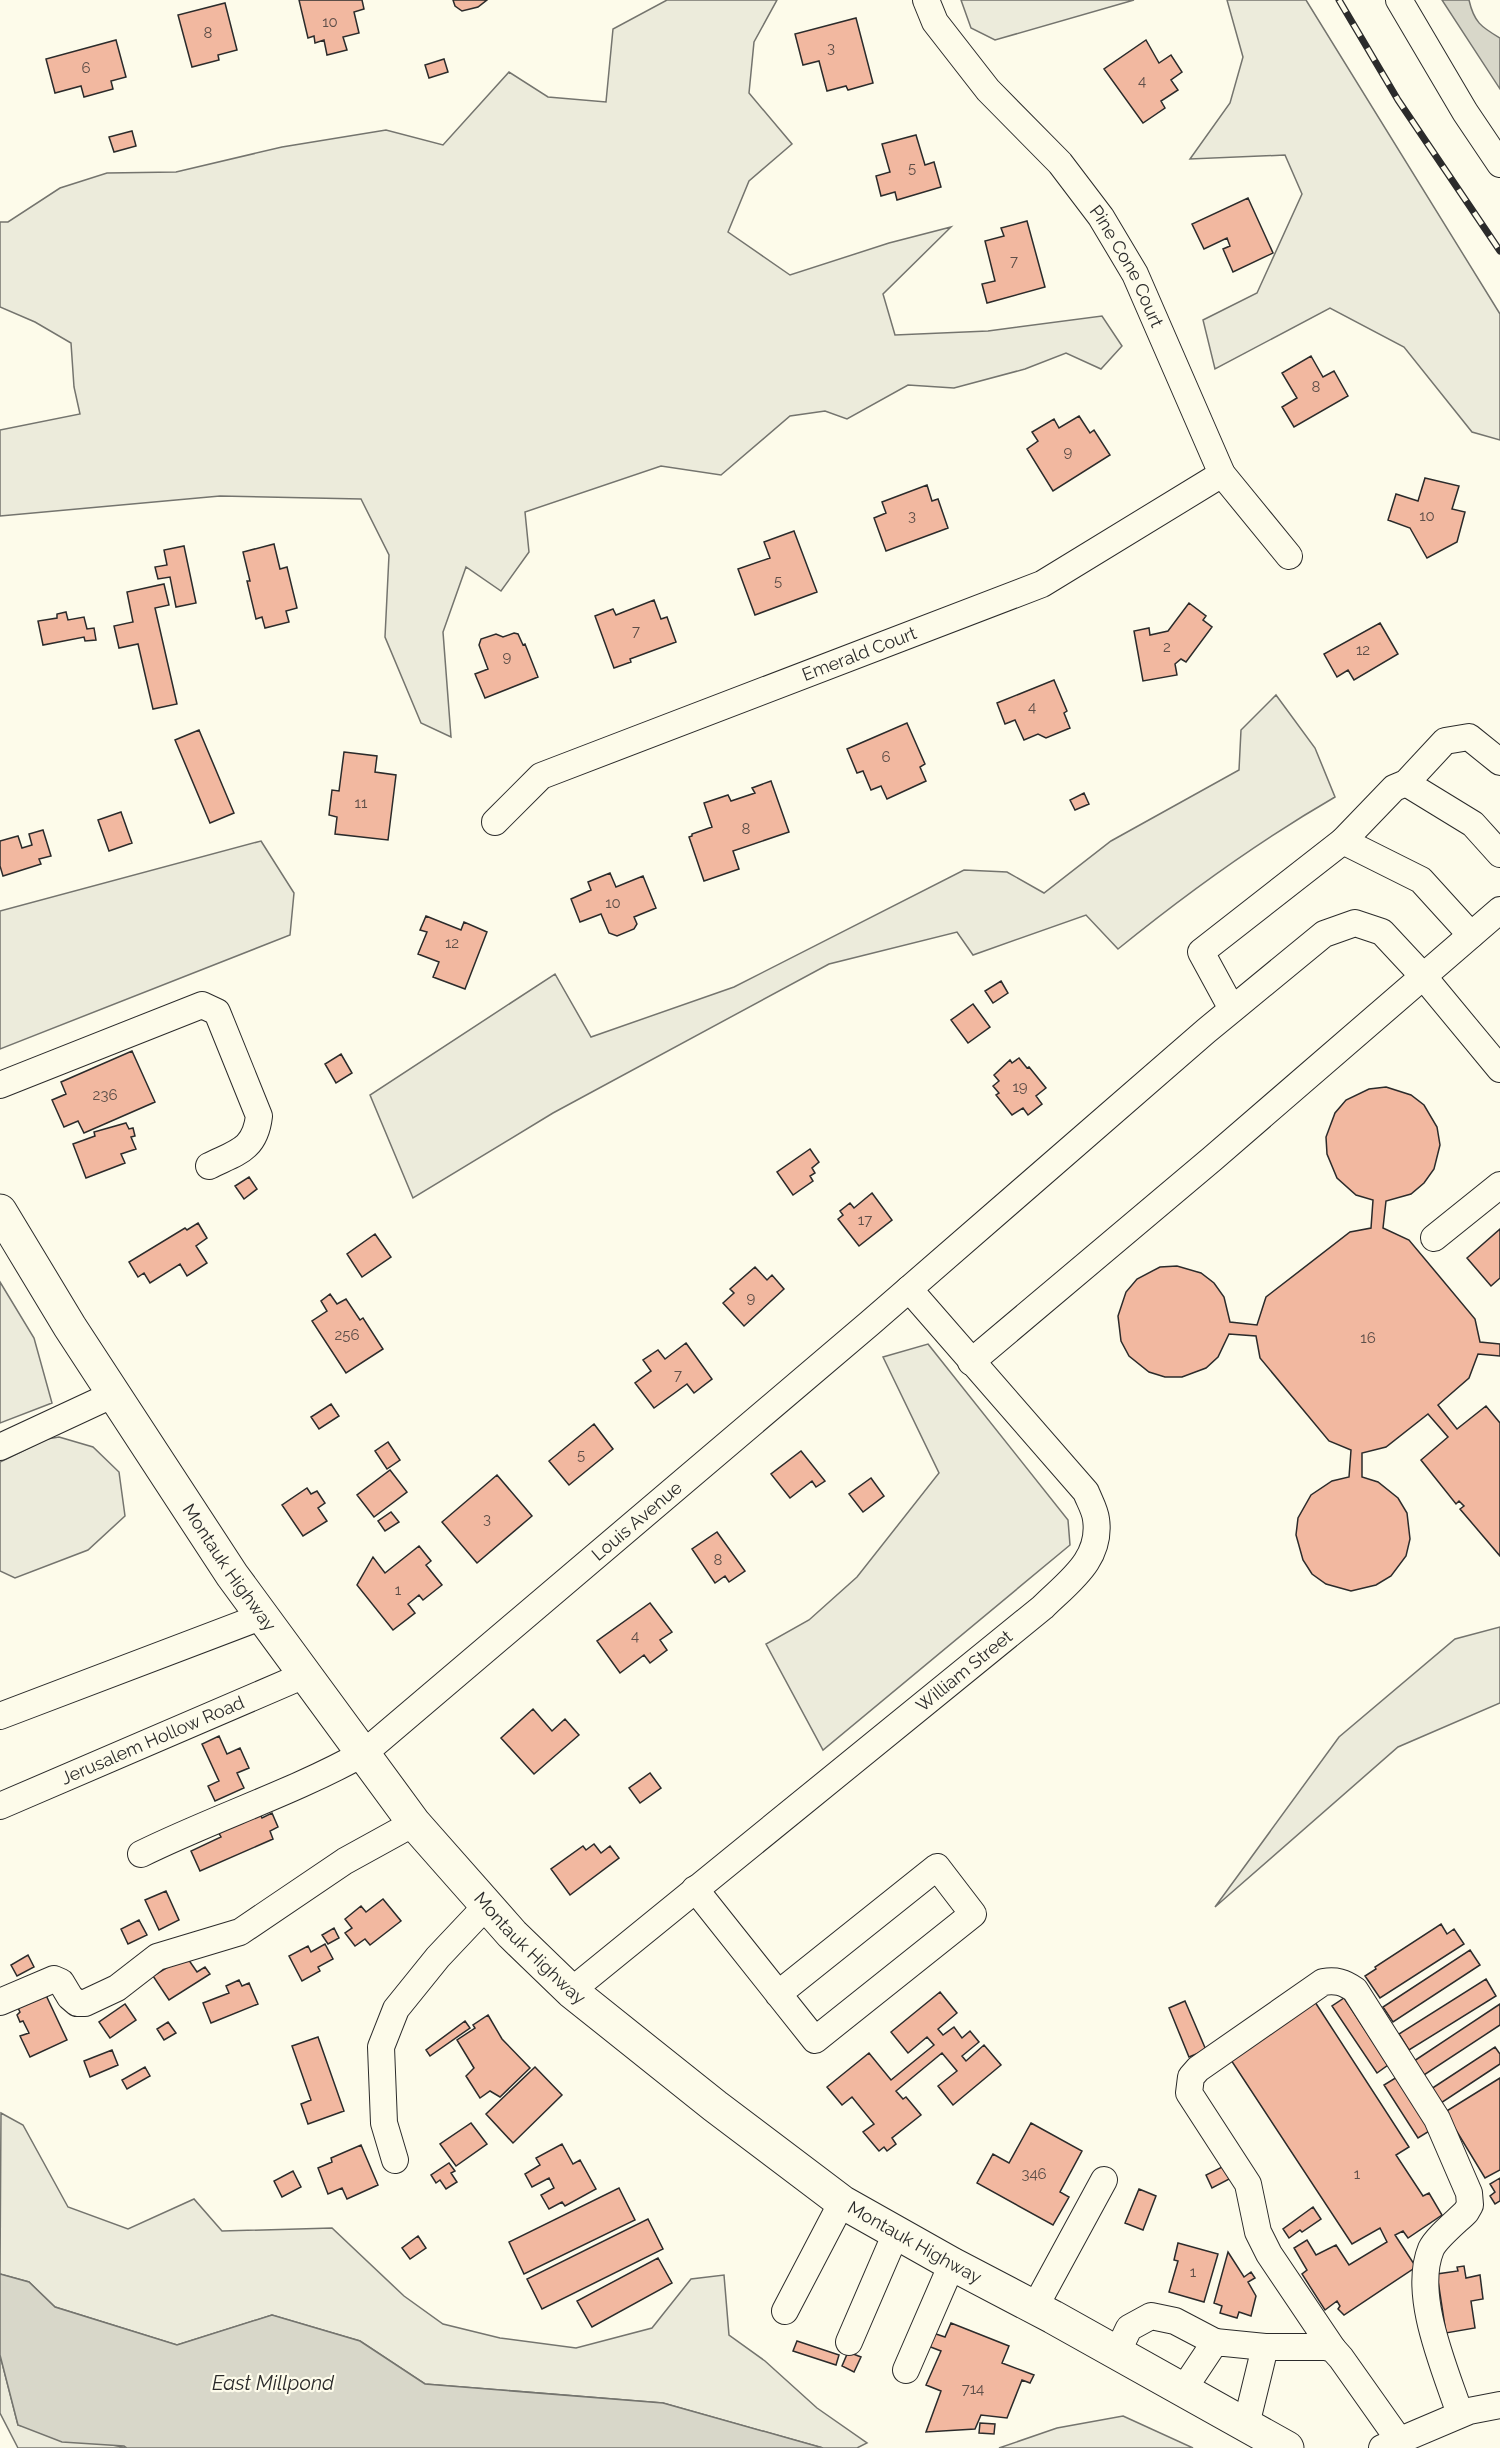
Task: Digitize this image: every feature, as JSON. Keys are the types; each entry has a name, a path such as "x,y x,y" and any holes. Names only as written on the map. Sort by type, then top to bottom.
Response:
{"main road":[{"name":"Montauk Highway","path":"0,1211 70,1327 232,1575 307,1674 414,1823 488,1904 512,1934 571,1991 715,2106 842,2202 1287,2448"}],"street":[{"name":"Pine Cone Court","path":"926,0 935,22 988,90 1060,163 1101,217 1135,274 1222,474 1289,556"},
{"path":"1399,0 1465,112 1500,164"},
{"name":"Emerald Court","path":"495,822 541,776 1041,584 1222,474"},
{"path":"1232,1009 1201,952 1343,841 1394,788 1406,783 1445,741 1469,737 1500,762"},
{"path":"1406,783 1473,824 1500,854"},
{"path":"1343,841 1421,880 1471,935"},
{"path":"972,1362 1500,910"},
{"name":"Louis Avenue","path":"141,1854 184,1833 311,1780 364,1753 909,1289 1232,1009 1324,934 1355,923 1383,932 1423,976 1500,1069"},
{"path":"0,1085 202,1005 217,1012 259,1116 257,1133 249,1145 209,1166"},
{"path":"1434,1239 1500,1185"},
{"name":"William Street","path":"571,1991 1043,1607 1087,1564 1095,1545 1096,1519 1086,1492 909,1289"},
{"path":"0,1447 114,1394"},
{"path":"0,1716 263,1616"},
{"name":"Jerusalem Hollow Road","path":"0,1806 307,1674"},
{"path":"0,2002 54,1979 61,1983 70,1997 77,2002 85,2003 117,1988 157,1957 240,1932 345,1861 414,1823"},
{"path":"695,1889 814,2040 973,1914 937,1867 778,1994"},
{"path":"394,2160 384,2123 381,2048 396,2009 438,1957 488,1904"},
{"path":"1460,2414 1432,2332 1427,2304 1427,2267 1432,2247 1470,2205 1469,2193 1437,2119 1354,1990 1345,1983 1335,1980 1323,1982 1198,2069 1191,2077 1189,2093 1248,2184 1258,2232 1269,2254 1341,2358 1390,2444 1460,2414 1500,2405"},
{"path":"1035,2307 1104,2180"},
{"path":"785,2310 842,2202"},
{"path":"849,2342 896,2233"},
{"path":"906,2370 952,2264"},
{"path":"1117,2353 1129,2328 1151,2316 1175,2321 1215,2342 1265,2347 1310,2346 1333,2349"},
{"path":"1183,2390 1215,2342"},
{"path":"1246,2425 1265,2347"}],"shaded area":[{"path":"667,0 777,0 754,42 749,93 792,144 749,181 728,232 790,275 889,243 951,227 883,294 895,335 988,331 1102,316 1122,346 1101,369 1066,353 1025,369 954,388 908,385 847,419 825,411 790,416 721,475 661,466 525,512 529,552 501,591 466,567 443,632 451,737 421,723 385,637 389,555 361,499 220,496 0,516 0,430 80,414 74,387 71,343 35,322 0,307 0,222 8,222 60,188 107,173 176,172 282,147 386,130 443,145 509,72 548,97 606,102 613,29"},
{"path":"961,0 1134,0 995,40 971,28"},
{"path":"1227,0 1306,0 1500,314 1500,440 1472,432 1404,347 1330,308 1215,369 1203,320 1257,293 1302,194 1285,155 1190,159 1230,103 1243,57"},
{"path":"1276,695 1315,748 1335,797 1224,868 1118,949 1086,915 973,955 957,932 829,964 553,1113 413,1198 370,1095 555,974 591,1037 734,987 964,870 1007,872 1044,893 1111,841 1239,770 1241,730"},
{"path":"261,841 294,893 290,935 0,1049 0,911"},
{"path":"0,1282 34,1338 52,1403 0,1423"},
{"path":"928,1344 1068,1520 1070,1545 823,1750 766,1644 809,1620 857,1577 939,1473 883,1357"},
{"path":"59,1437 93,1447 119,1472 125,1516 88,1550 15,1578 0,1571 0,1462 47,1439"},
{"path":"1500,1627 1500,1703 1398,1747 1215,1907 1339,1737 1455,1639"},
{"path":"1,2113 23,2125 68,2207 128,2229 194,2199 222,2231 332,2228 404,2296 443,2324 500,2338 576,2348 652,2328 691,2279 724,2275 729,2335 765,2361 817,2408 867,2443 857,2448 823,2448 663,2403 425,2384 360,2341 272,2315 177,2345 55,2307 29,2282 0,2274"},
{"path":"0,2355 18,2425 127,2448 18,2448 0,2413"},
{"path":"1123,2416 1193,2448 999,2448 1057,2428"}],"water":[{"path":"1442,0 1469,0 1473,14 1479,23 1500,38 1500,89"},
{"name":"East Millpond","path":"0,2274 29,2282 55,2307 177,2345 272,2315 360,2341 425,2384 663,2403 823,2448 127,2448 62,2442 18,2425 0,2355"}],"building":[{"path":"299,0 362,0 364,9 354,12 359,33 343,37 347,50 327,55 324,40 315,43 314,36 308,38"},
{"path":"453,0 487,0 478,7 462,11 455,6"},
{"path":"225,3 237,50 218,55 219,60 192,67 178,15"},
{"path":"856,18 873,83 848,90 846,86 827,91 819,61 803,65 795,34"},
{"path":"116,40 126,77 111,81 113,89 84,97 81,86 55,93 46,59"},
{"path":"1146,40 1159,63 1171,55 1182,72 1171,80 1178,90 1161,101 1165,108 1143,123 1104,69"},
{"path":"444,59 448,72 429,78 425,65"},
{"path":"132,131 136,146 114,152 109,137"},
{"path":"916,135 925,165 934,162 941,187 897,200 895,192 881,196 876,176 890,172 882,144"},
{"path":"1248,198 1273,253 1233,272 1223,249 1230,246 1227,238 1204,249 1192,224"},
{"path":"1027,221 1045,287 987,303 982,284 995,281 985,241 1004,236 1001,228"},
{"path":"1311,356 1323,377 1334,371 1348,396 1294,427 1282,407 1297,398 1282,373"},
{"path":"1079,416 1090,433 1094,430 1110,455 1053,491 1027,449 1038,441 1032,432 1054,419 1059,428"},
{"path":"1425,478 1459,486 1452,509 1465,512 1457,542 1427,558 1410,528 1388,520 1396,494 1418,501"},
{"path":"927,485 932,501 938,499 948,528 886,551 874,518 886,513 882,502"},
{"path":"794,531 817,592 755,615 738,569 770,558 764,542"},
{"path":"274,544 280,569 287,567 297,608 286,611 289,622 265,628 262,617 256,619 243,552"},
{"path":"184,546 196,603 176,607 170,577 158,579 155,567 167,565 164,550"},
{"path":"164,584 169,605 155,608 177,704 153,709 138,644 119,648 114,626 133,622 127,592"},
{"path":"654,600 661,619 667,617 676,642 630,659 631,662 614,668 595,616 613,609 616,615"},
{"path":"1189,603 1206,616 1203,620 1212,627 1186,662 1181,659 1175,664 1177,675 1143,681 1134,631 1149,628 1150,635 1168,631"},
{"path":"66,612 68,620 84,617 87,629 94,628 96,640 85,641 84,637 43,645 38,621 57,618 57,614"},
{"path":"1380,623 1398,654 1354,680 1348,670 1337,677 1324,654"},
{"path":"496,634 503,637 518,634 523,645 525,644 538,677 485,698 475,674 488,669 479,645 481,639"},
{"path":"1054,680 1067,711 1064,713 1070,728 1046,738 1038,734 1024,740 1015,720 1005,724 997,703"},
{"path":"907,723 925,764 920,767 926,781 887,799 881,786 871,790 863,771 857,773 847,749"},
{"path":"199,730 234,813 210,823 175,740"},
{"path":"344,752 377,756 375,772 396,775 388,840 335,834 337,817 329,815 332,790 339,791"},
{"path":"771,781 789,832 733,851 739,869 704,881 689,837 712,827 704,803 728,795 731,801 755,793 752,788"},
{"path":"1084,793 1089,804 1075,810 1070,800"},
{"path":"121,812 132,843 109,851 98,820"},
{"path":"43,830 51,856 39,859 41,864 3,876 0,866 0,841 18,836 22,848 32,845 29,834"},
{"path":"610,873 616,887 643,876 656,908 634,917 637,924 634,929 617,936 609,933 601,914 580,922 571,899 591,890 588,882"},
{"path":"426,916 461,930 464,922 487,932 465,989 433,977 439,962 418,954 427,932 420,930"},
{"path":"1001,981 1008,993 993,1003 985,991"},
{"path":"973,1004 990,1027 968,1043 951,1020"},
{"path":"132,1051 155,1102 84,1133 78,1121 64,1127 52,1100 66,1094 61,1082"},
{"path":"341,1054 352,1073 336,1083 325,1064"},
{"path":"1019,1058 1046,1088 1036,1096 1042,1104 1028,1115 1023,1108 1012,1115 996,1095 999,1093 993,1086 999,1081 994,1075 1010,1060 1012,1063"},
{"path":"1386,1087 1411,1095 1424,1105 1437,1127 1440,1145 1434,1169 1424,1183 1411,1194 1386,1201 1383,1228 1409,1240 1475,1319 1480,1342 1500,1344 1500,1356 1478,1354 1469,1378 1438,1405 1457,1429 1486,1406 1500,1423 1500,1556 1460,1509 1464,1506 1459,1501 1456,1504 1421,1460 1448,1437 1428,1414 1386,1447 1362,1453 1362,1477 1378,1482 1398,1498 1407,1513 1410,1539 1406,1556 1391,1576 1376,1585 1351,1591 1326,1584 1312,1574 1303,1560 1296,1535 1298,1518 1311,1495 1332,1481 1349,1477 1351,1450 1329,1441 1260,1358 1256,1336 1229,1334 1218,1357 1206,1368 1182,1377 1165,1377 1149,1372 1129,1356 1121,1341 1118,1316 1126,1292 1137,1279 1160,1267 1177,1266 1201,1273 1214,1283 1224,1297 1230,1322 1257,1325 1266,1297 1350,1232 1371,1228 1373,1200 1356,1195 1337,1178 1327,1154 1326,1137 1335,1113 1346,1100 1369,1089"},
{"path":"126,1123 129,1129 133,1128 135,1136 131,1137 136,1149 121,1154 125,1163 86,1178 73,1144 95,1136 94,1132"},
{"path":"810,1149 819,1162 812,1168 815,1173 810,1176 813,1181 793,1195 777,1172"},
{"path":"249,1177 257,1189 244,1199 235,1186"},
{"path":"872,1193 892,1220 859,1246 838,1219 843,1215 840,1211 850,1203 854,1208"},
{"path":"198,1223 207,1238 196,1246 207,1263 187,1276 180,1264 150,1283 144,1273 138,1277 129,1262 185,1228 187,1230"},
{"path":"1500,1229 1500,1278 1491,1286 1467,1258"},
{"path":"375,1234 391,1257 362,1277 347,1254"},
{"path":"755,1267 767,1280 772,1275 784,1289 744,1326 723,1303 734,1293 730,1289"},
{"path":"330,1294 337,1304 346,1299 360,1320 363,1318 383,1349 346,1373 312,1321 327,1311 321,1301"},
{"path":"686,1343 712,1379 694,1393 687,1384 654,1408 635,1383 651,1371 643,1360 658,1350 665,1359"},
{"path":"331,1404 339,1416 319,1429 311,1417"},
{"path":"594,1424 613,1449 569,1485 549,1461"},
{"path":"388,1442 400,1460 387,1469 375,1451"},
{"path":"801,1451 825,1481 816,1487 812,1481 790,1498 771,1474"},
{"path":"390,1470 407,1492 374,1517 357,1495"},
{"path":"497,1475 532,1516 477,1563 442,1522"},
{"path":"871,1478 884,1496 863,1512 849,1494"},
{"path":"307,1488 311,1494 317,1491 325,1503 318,1508 327,1521 303,1536 282,1505"},
{"path":"391,1512 399,1522 385,1531 378,1521"},
{"path":"717,1532 745,1571 729,1582 725,1576 715,1583 692,1549"},
{"path":"419,1546 431,1561 426,1565 442,1585 423,1600 419,1595 408,1604 415,1613 393,1630 357,1585 373,1557 385,1573"},
{"path":"650,1603 672,1632 660,1640 667,1650 650,1663 644,1655 620,1673 597,1641"},
{"path":"533,1709 552,1731 565,1719 579,1735 534,1774 501,1738"},
{"path":"219,1736 227,1754 240,1748 249,1768 237,1773 244,1788 215,1801 208,1786 219,1781 202,1744"},
{"path":"650,1773 661,1788 640,1803 629,1788"},
{"path":"259,1811 262,1818 272,1813 278,1827 270,1831 273,1839 200,1871 191,1851 221,1837 217,1830"},
{"path":"594,1844 601,1853 610,1846 619,1858 570,1895 551,1869 583,1846 586,1850"},
{"path":"166,1891 179,1920 159,1930 145,1900"},
{"path":"383,1899 401,1921 370,1945 365,1939 355,1946 345,1933 352,1928 345,1919 361,1906 366,1912"},
{"path":"139,1920 147,1935 128,1944 121,1929"},
{"path":"1441,1924 1447,1934 1454,1929 1464,1944 1380,1998 1365,1976"},
{"path":"334,1928 339,1938 328,1944 322,1935"},
{"path":"325,1944 333,1959 318,1967 320,1971 302,1981 289,1956 308,1946 311,1952"},
{"path":"1470,1950 1480,1965 1393,2022 1383,2007"},
{"path":"28,1955 34,1967 17,1976 11,1965"},
{"path":"186,1956 197,1972 205,1967 210,1974 169,2000 153,1976"},
{"path":"1486,1979 1496,1996 1409,2050 1399,2034"},
{"path":"239,1980 242,1986 249,1983 258,2004 211,2023 203,2003 229,1993 226,1986"},
{"path":"44,1991 67,2040 30,2057 20,2036 29,2033 23,2021 20,2022 17,2015 20,2012 16,2004"},
{"path":"940,1992 957,2013 938,2029 943,2035 954,2027 962,2038 970,2031 979,2042 962,2056 966,2061 984,2045 1001,2065 953,2105 938,2086 957,2071 942,2053 896,2091 903,2099 906,2097 921,2115 892,2138 896,2144 887,2151 884,2147 879,2151 863,2132 874,2124 852,2097 842,2105 827,2087 869,2053 891,2080 934,2045 927,2037 908,2053 891,2032"},
{"path":"1344,1998 1388,2065 1377,2073 1332,2006"},
{"path":"1185,2001 1206,2050 1189,2057 1169,2008"},
{"path":"1315,2002 1409,2147 1396,2155 1423,2196 1429,2193 1442,2215 1408,2238 1403,2231 1395,2235 1416,2267 1344,2315 1338,2309 1340,2306 1337,2301 1325,2310 1302,2274 1307,2270 1294,2248 1307,2240 1316,2255 1336,2245 1349,2265 1387,2242 1380,2228 1352,2244 1229,2057"},
{"path":"125,2004 136,2020 110,2038 99,2022"},
{"path":"1500,2004 1500,2025 1424,2075 1414,2061"},
{"path":"488,2015 502,2039 530,2068 500,2097 490,2091 480,2098 466,2076 474,2068 457,2040 475,2028 473,2025"},
{"path":"465,2021 470,2028 430,2056 426,2050"},
{"path":"168,2022 176,2033 164,2040 157,2029"},
{"path":"318,2037 344,2111 308,2124 301,2104 311,2100 292,2046"},
{"path":"1495,2047 1500,2054 1500,2064 1441,2103 1431,2089"},
{"path":"112,2050 118,2065 90,2077 84,2061"},
{"path":"145,2067 150,2076 127,2089 122,2080"},
{"path":"535,2067 562,2095 513,2143 486,2114"},
{"path":"1397,2077 1431,2130 1418,2138 1384,2085"},
{"path":"1500,2078 1500,2170 1485,2178 1445,2112"},
{"path":"471,2123 487,2144 456,2166 440,2144"},
{"path":"1031,2123 1082,2151 1060,2192 1069,2197 1053,2225 977,2183 993,2154 1009,2163"},
{"path":"562,2144 573,2164 580,2160 596,2189 565,2206 562,2202 549,2209 541,2195 554,2188 549,2178 532,2187 525,2174 540,2165 536,2158"},
{"path":"361,2145 378,2185 347,2199 342,2188 328,2194 318,2168 332,2162 331,2158"},
{"path":"449,2163 455,2171 451,2173 457,2182 446,2189 440,2180 436,2183 431,2175"},
{"path":"1222,2167 1235,2176 1212,2188 1206,2175"},
{"path":"293,2171 301,2187 282,2197 274,2181"},
{"path":"1500,2178 1500,2201 1495,2204 1490,2196 1495,2192 1490,2184"},
{"path":"619,2188 635,2220 524,2274 509,2242"},
{"path":"1139,2189 1156,2196 1143,2230 1125,2223"},
{"path":"1313,2207 1321,2219 1289,2238 1283,2229"},
{"path":"648,2219 663,2249 542,2309 527,2279"},
{"path":"418,2236 426,2248 410,2259 402,2248"},
{"path":"1178,2243 1218,2254 1204,2302 1169,2292 1178,2261 1174,2260"},
{"path":"1228,2252 1244,2277 1251,2272 1255,2278 1248,2282 1256,2296 1251,2316 1239,2312 1237,2318 1220,2313 1222,2306 1214,2303"},
{"path":"658,2258 672,2283 592,2327 577,2301"},
{"path":"1464,2266 1466,2278 1480,2275 1483,2299 1471,2301 1475,2328 1446,2333 1437,2274 1458,2271 1457,2267"},
{"path":"951,2323 1009,2346 1002,2363 1034,2375 1030,2383 1022,2380 1007,2418 981,2415 975,2429 926,2432 941,2391 926,2385 941,2351 928,2346 933,2333 945,2337"},
{"path":"797,2341 839,2355 836,2365 793,2351"},
{"path":"848,2352 861,2357 854,2372 842,2366"},
{"path":"980,2423 995,2424 994,2434 979,2433"}],"railway":[{"path":"1339,0 1398,100 1500,251"}]}
